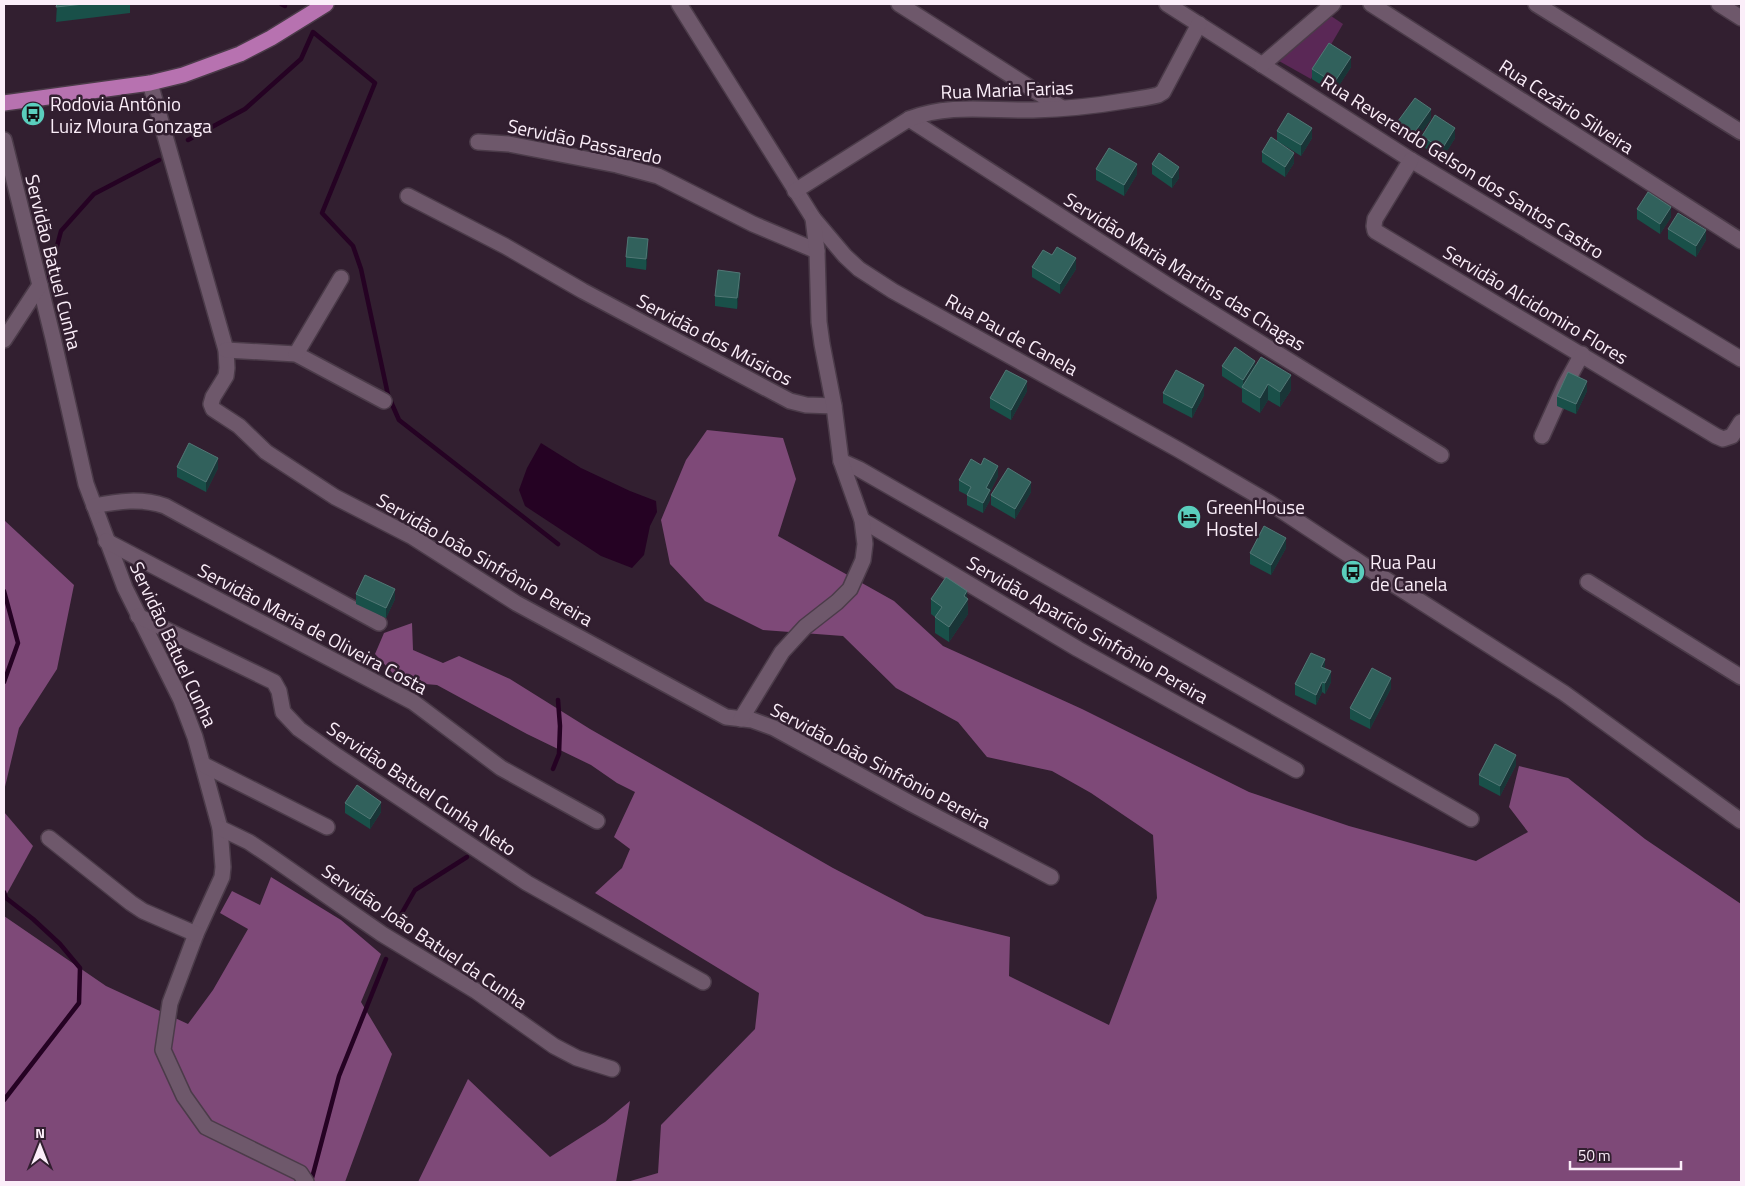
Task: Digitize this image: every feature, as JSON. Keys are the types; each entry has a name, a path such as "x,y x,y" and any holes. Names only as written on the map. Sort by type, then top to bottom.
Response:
{"main road":[{"path":"4,103 150,83 184,75 240,54 271,38 326,4"}],"street":[{"name":"Rua Pau de Canela","path":"679,4 813,218 845,256 875,280 1171,445 1262,498 1564,693 1741,821"},
{"path":"899,4 1062,108"},
{"name":"Rua Reverendo Gelson dos Santos Castro","path":"1167,4 1411,160 1741,359"},
{"path":"1262,65 1332,4"},
{"name":"Rua Cezário Silveira","path":"1371,4 1741,241"},
{"path":"1536,4 1741,132"},
{"path":"1719,4 1741,18"},
{"name":"Rua Maria Farias","path":"795,191 909,119 936,110 953,108 1034,110 1113,103 1158,95 1163,92 1199,24"},
{"name":"Servidão João Sinfrônio Pereira","path":"150,83 226,350 226,376 213,397 211,404 213,409 239,426 266,452 335,497 411,536 516,603 726,717 752,720 774,728 910,803 1051,877"},
{"name":"Servidão Maria Martins das Chagas","path":"909,119 1172,288 1441,455"},
{"name":"Servidão Batuel Cunha","path":"4,140 53,338 80,458 94,506 125,588 181,700 196,737 220,828 222,877 196,934 170,1003 163,1050 184,1096 206,1127 300,1173 306,1182"},
{"name":"Servidão Passaredo","path":"478,142 509,144 617,165 658,176 754,224 816,251"},
{"name":"Servidão Alcidomiro Flores","path":"1411,160 1375,219 1375,231 1723,439 1732,436 1741,422"},
{"name":"Servidão dos Músicos","path":"408,196 505,246 583,291 660,327 790,401 817,406 834,406"},
{"path":"741,719 770,670 792,640 850,589 863,560 865,544 862,520 841,461 834,406 819,322 813,218"},
{"path":"296,354 341,278"},
{"path":"4,340 40,285"},
{"path":"226,350 296,354 384,401"},
{"path":"1542,436 1565,385 1582,354"},
{"path":"841,461 868,474 1471,820"},
{"path":"94,506 121,500 152,502 165,506 379,623"},
{"name":"Servidão Aparício Sinfrônio Pereira","path":"862,520 1078,649 1296,770"},
{"name":"Servidão Maria de Oliveira Costa","path":"106,541 413,702 500,768 597,821"},
{"path":"1588,582 1741,677"},
{"name":"Servidão Batuel Cunha Neto","path":"138,616 274,682 279,691 283,712 299,729 527,883 703,982"},
{"path":"204,764 327,827"},
{"name":"Servidão João Batuel da Cunha","path":"220,828 249,842 382,934 476,991 554,1046 577,1058 612,1069"},
{"path":"49,838 143,911 196,934"}],"shaded area":[{"path":"1331,16 1343,24 1311,79 1279,61"},
{"path":"707,430 783,438 796,479 778,536 894,601 943,646 1082,709 1249,792 1349,826 1476,861 1528,832 1509,807 1519,766 1568,778 1645,839 1741,904 1741,1182 627,1182 658,1173 661,1125 755,1029 759,993 595,893 622,868 630,849 614,837 635,792 617,783 591,765 527,734 437,685 401,682 375,654 384,633 412,623 413,650 443,663 459,656 510,679 590,729 833,868 925,916 1010,937 1009,976 1109,1025 1157,898 1153,835 1091,793 1052,771 987,757 958,722 896,688 843,636 763,630 705,601 670,564 661,520 686,460"},
{"path":"541,443 581,468 656,501 657,512 650,526 644,555 632,568 601,556 525,506 519,490 527,468"},
{"path":"4,520 74,585 57,669 19,728 4,791"},
{"path":"4,812 33,846 4,899"},
{"path":"271,877 341,920 381,954 361,1002 392,1054 345,1182 4,1182 4,916 106,986 188,1024 213,990 248,929 220,913 232,891 260,905"},
{"path":"468,1079 550,1157 605,1122 630,1101 616,1182 418,1182"}],"building":[{"path":"57,4 84,4 56,7"},
{"path":"1329,43 1351,57 1334,83 1312,69"},
{"path":"1415,98 1431,109 1414,133 1398,121"},
{"path":"1288,113 1312,128 1301,145 1277,131"},
{"path":"1435,115 1455,128 1442,149 1422,136"},
{"path":"1271,137 1294,153 1285,167 1262,152"},
{"path":"1109,148 1137,164 1124,185 1096,169"},
{"path":"1159,153 1179,167 1172,178 1152,164"},
{"path":"1648,192 1671,207 1660,224 1637,209"},
{"path":"1678,213 1706,230 1696,246 1668,229"},
{"path":"628,237 648,239 646,259 626,257"},
{"path":"1057,247 1076,258 1060,284 1032,267 1043,250 1052,255"},
{"path":"718,270 740,273 737,298 715,296"},
{"path":"1235,347 1255,361 1243,380 1222,366"},
{"path":"1261,357 1291,375 1280,392 1268,384 1260,398 1242,387"},
{"path":"1006,370 1027,381 1011,410 990,398"},
{"path":"1176,370 1204,385 1192,408 1163,393"},
{"path":"1568,372 1587,381 1576,404 1557,396"},
{"path":"189,443 218,458 206,482 177,467"},
{"path":"984,458 998,466 986,488 990,490 983,503 967,495 971,487 959,480 971,459 981,465"},
{"path":"1008,468 1031,482 1015,509 991,495"},
{"path":"1264,526 1286,538 1271,565 1250,553"},
{"path":"365,575 395,589 386,608 356,594"},
{"path":"946,577 967,591 964,596 968,599 949,627 935,617 942,607 931,599"},
{"path":"1311,653 1325,659 1321,667 1331,671 1325,683 1322,682 1316,695 1295,684"},
{"path":"1372,668 1391,678 1370,719 1350,708"},
{"path":"1495,744 1516,755 1500,786 1479,775"},
{"path":"357,785 381,802 370,819 345,803"}],"waterway":[{"path":"281,4 285,6"},
{"path":"188,140 245,109 301,59 313,32 375,83 322,213 353,246 361,269 388,395 399,420 558,544"},
{"path":"48,280 61,231 94,194 159,160"},
{"path":"4,591 18,643 4,682"},
{"path":"553,769 559,754 560,726 558,700"},
{"path":"399,918 415,890 467,857"},
{"path":"4,892 6,898 33,919 60,944 80,968 79,1003 4,1100"},
{"path":"312,1178 339,1076 386,959"}],"place":[{"name":"Rodovia Antônio Luiz Moura Gonzaga","path":"33,114"},
{"name":"GreenHouse Hostel","path":"1189,517"},
{"name":"Rua Pau de Canela","path":"1353,572"}]}
